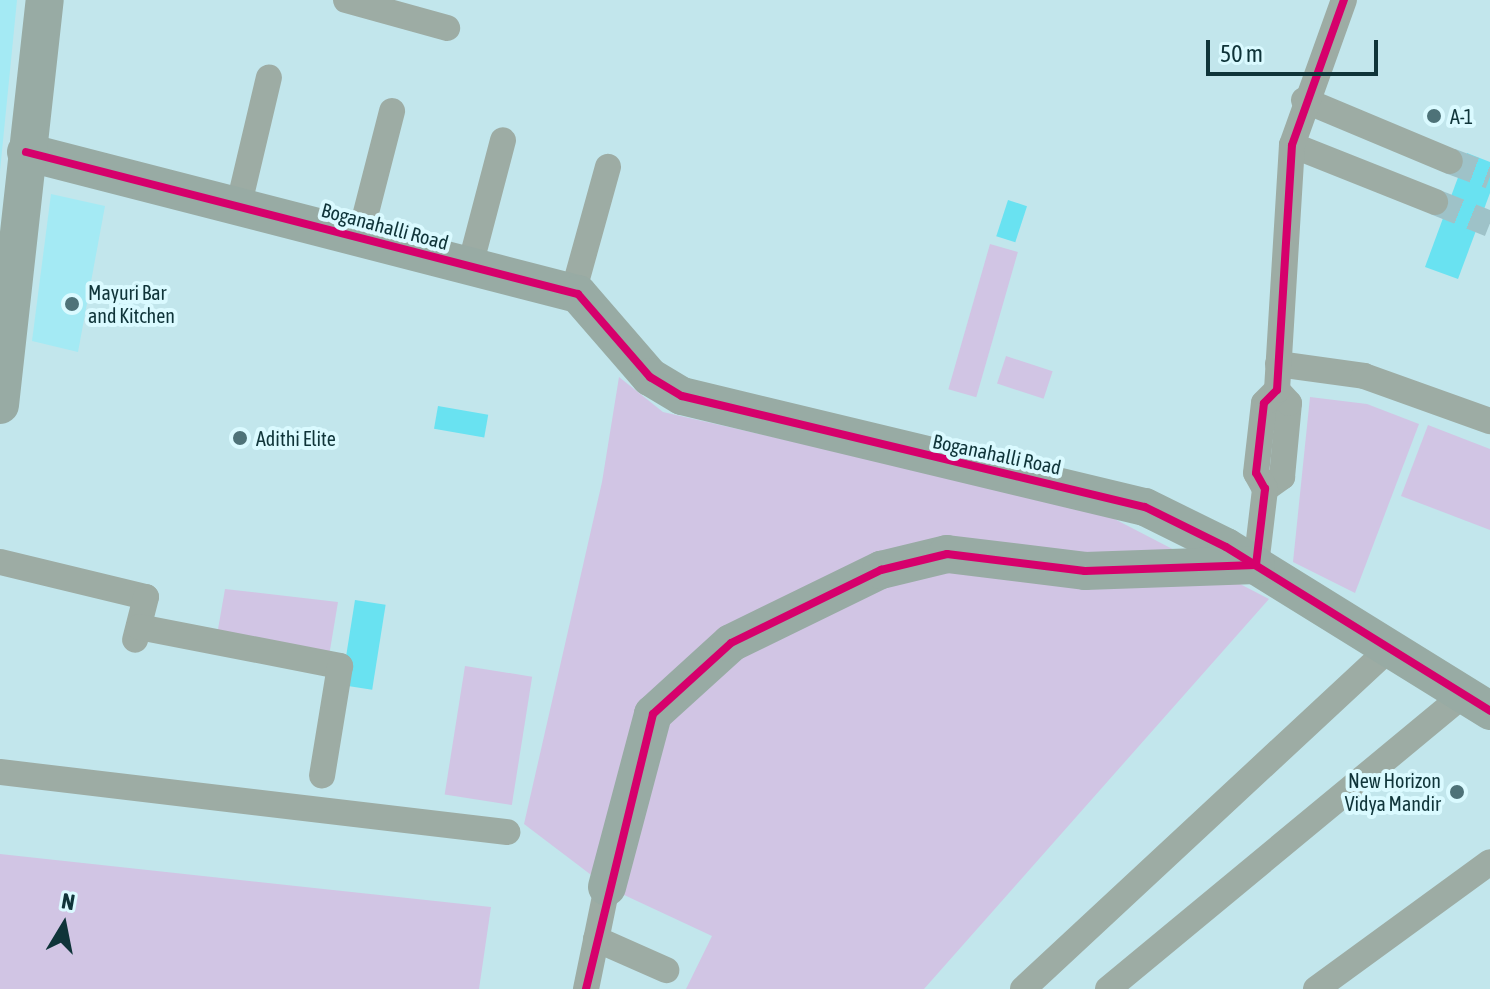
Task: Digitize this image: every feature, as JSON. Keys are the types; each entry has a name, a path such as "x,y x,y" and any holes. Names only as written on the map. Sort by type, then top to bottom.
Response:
{"street":[{"path":"0,405 45,0"},
{"path":"346,0 447,28"},
{"path":"586,989 607,887 653,714 731,643 881,570 947,554 1085,571 1256,565 1265,489 1282,477 1289,403 1277,377 1292,145 1304,100 1344,0"},
{"path":"239,204 269,77"},
{"path":"1304,100 1450,161"},
{"path":"360,236 392,111"},
{"path":"470,266 503,140"},
{"path":"1292,145 1435,202"},
{"name":"Boganahalli Road","path":"26,152 239,204 573,293 650,377 682,396 878,447 1076,487 1145,507 1256,565 1478,702"},
{"path":"573,293 608,167"},
{"path":"1277,377 1364,376 1490,421"},
{"path":"0,562 146,597 137,634 340,666 322,776"},
{"path":"1023,989 1391,647"},
{"path":"1108,989 1478,702"},
{"path":"0,772 507,832"},
{"path":"1316,989 1490,862"},
{"path":"596,939 666,970"}],"shaded area":[{"path":"0,0 17,0 0,171"},
{"path":"1467,153 1490,162 1490,193 1458,279 1425,267"},
{"path":"51,194 105,206 78,352 32,341"},
{"path":"1008,200 1027,206 1015,242 996,236"},
{"path":"990,244 1018,252 976,397 948,389"},
{"path":"1006,356 1053,371 1044,399 997,384"},
{"path":"619,377 663,412 1101,512 1269,599 924,989 686,989 712,936 607,887 524,824 602,482"},
{"path":"1310,397 1367,404 1419,424 1355,593 1293,562"},
{"path":"438,406 488,415 484,438 434,429"},
{"path":"1428,425 1490,449 1490,530 1401,496"},
{"path":"225,589 338,602 328,662 217,635"},
{"path":"355,600 386,605 372,690 342,685"},
{"path":"465,666 532,677 512,805 445,794"},
{"path":"0,854 491,907 479,989 0,989"}],"tunnel":[{"path":"1450,161 1490,176"},
{"path":"1435,202 1490,224"}],"cycle path":[{"path":"586,989 653,714 731,643 881,570 947,554 1085,571 1256,565 1265,489 1256,473 1264,403 1277,390 1292,145 1344,0"},
{"path":"26,152 578,294 650,377 682,396 1145,507 1226,547 1490,711"}],"place":[{"name":"A-1","path":"1434,116"},
{"name":"Mayuri Bar and Kitchen","path":"72,304"},
{"name":"Adithi Elite","path":"240,438"},
{"name":"New Horizon Vidya Mandir","path":"1457,792"}]}
